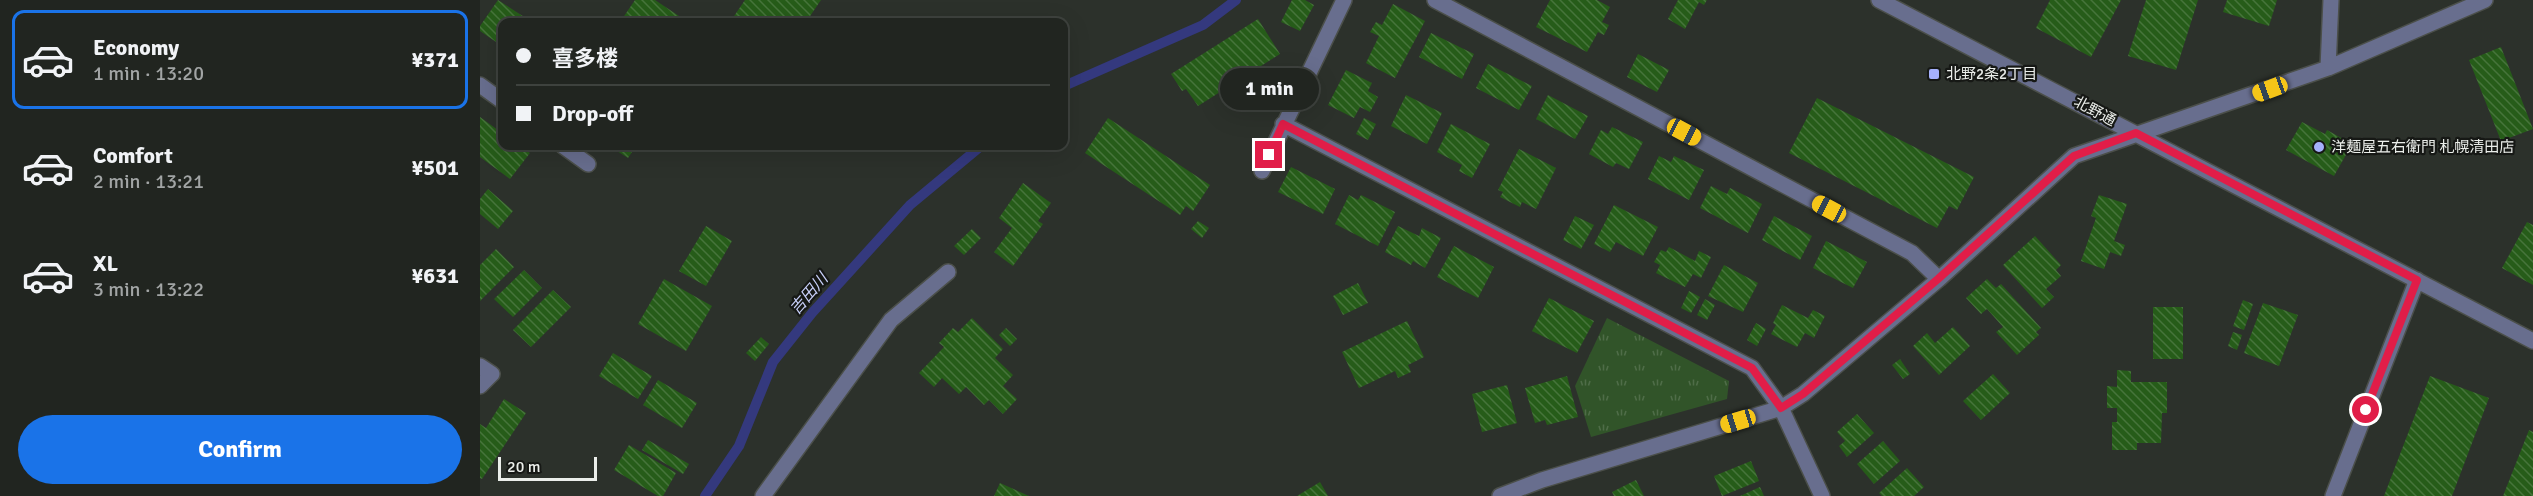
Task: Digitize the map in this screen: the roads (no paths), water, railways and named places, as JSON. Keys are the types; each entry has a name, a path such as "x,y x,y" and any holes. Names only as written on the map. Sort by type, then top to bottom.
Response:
{"street":[{"path":"1262,171 1344,0"},
{"path":"1435,0 1912,253 1938,279"},
{"name":"北野通","path":"1879,0 2533,341"},
{"path":"2328,68 2331,0"},
{"path":"1504,495 1542,480 1781,408 1803,394 1938,279 2074,156 2136,133 2201,114 2328,68 2485,0"},
{"path":"480,85 498,98"},
{"path":"1283,124 1752,368 1781,408 1821,496"},
{"path":"569,150 588,164"},
{"path":"763,496 891,320 948,272"},
{"path":"2333,496 2417,280"},
{"path":"480,366 492,374 480,386"}],"waterway":[{"name":"吉田川","path":"1068,84 1203,25 1236,0"},
{"name":"吉田川","path":"705,496 739,446 773,362 812,313 910,205 976,150"}],"place":[{"name":"北野2条2丁目","path":"1934,74"},
{"name":"洋麺屋五右衛門 札幌清田店","path":"2319,147"}]}
